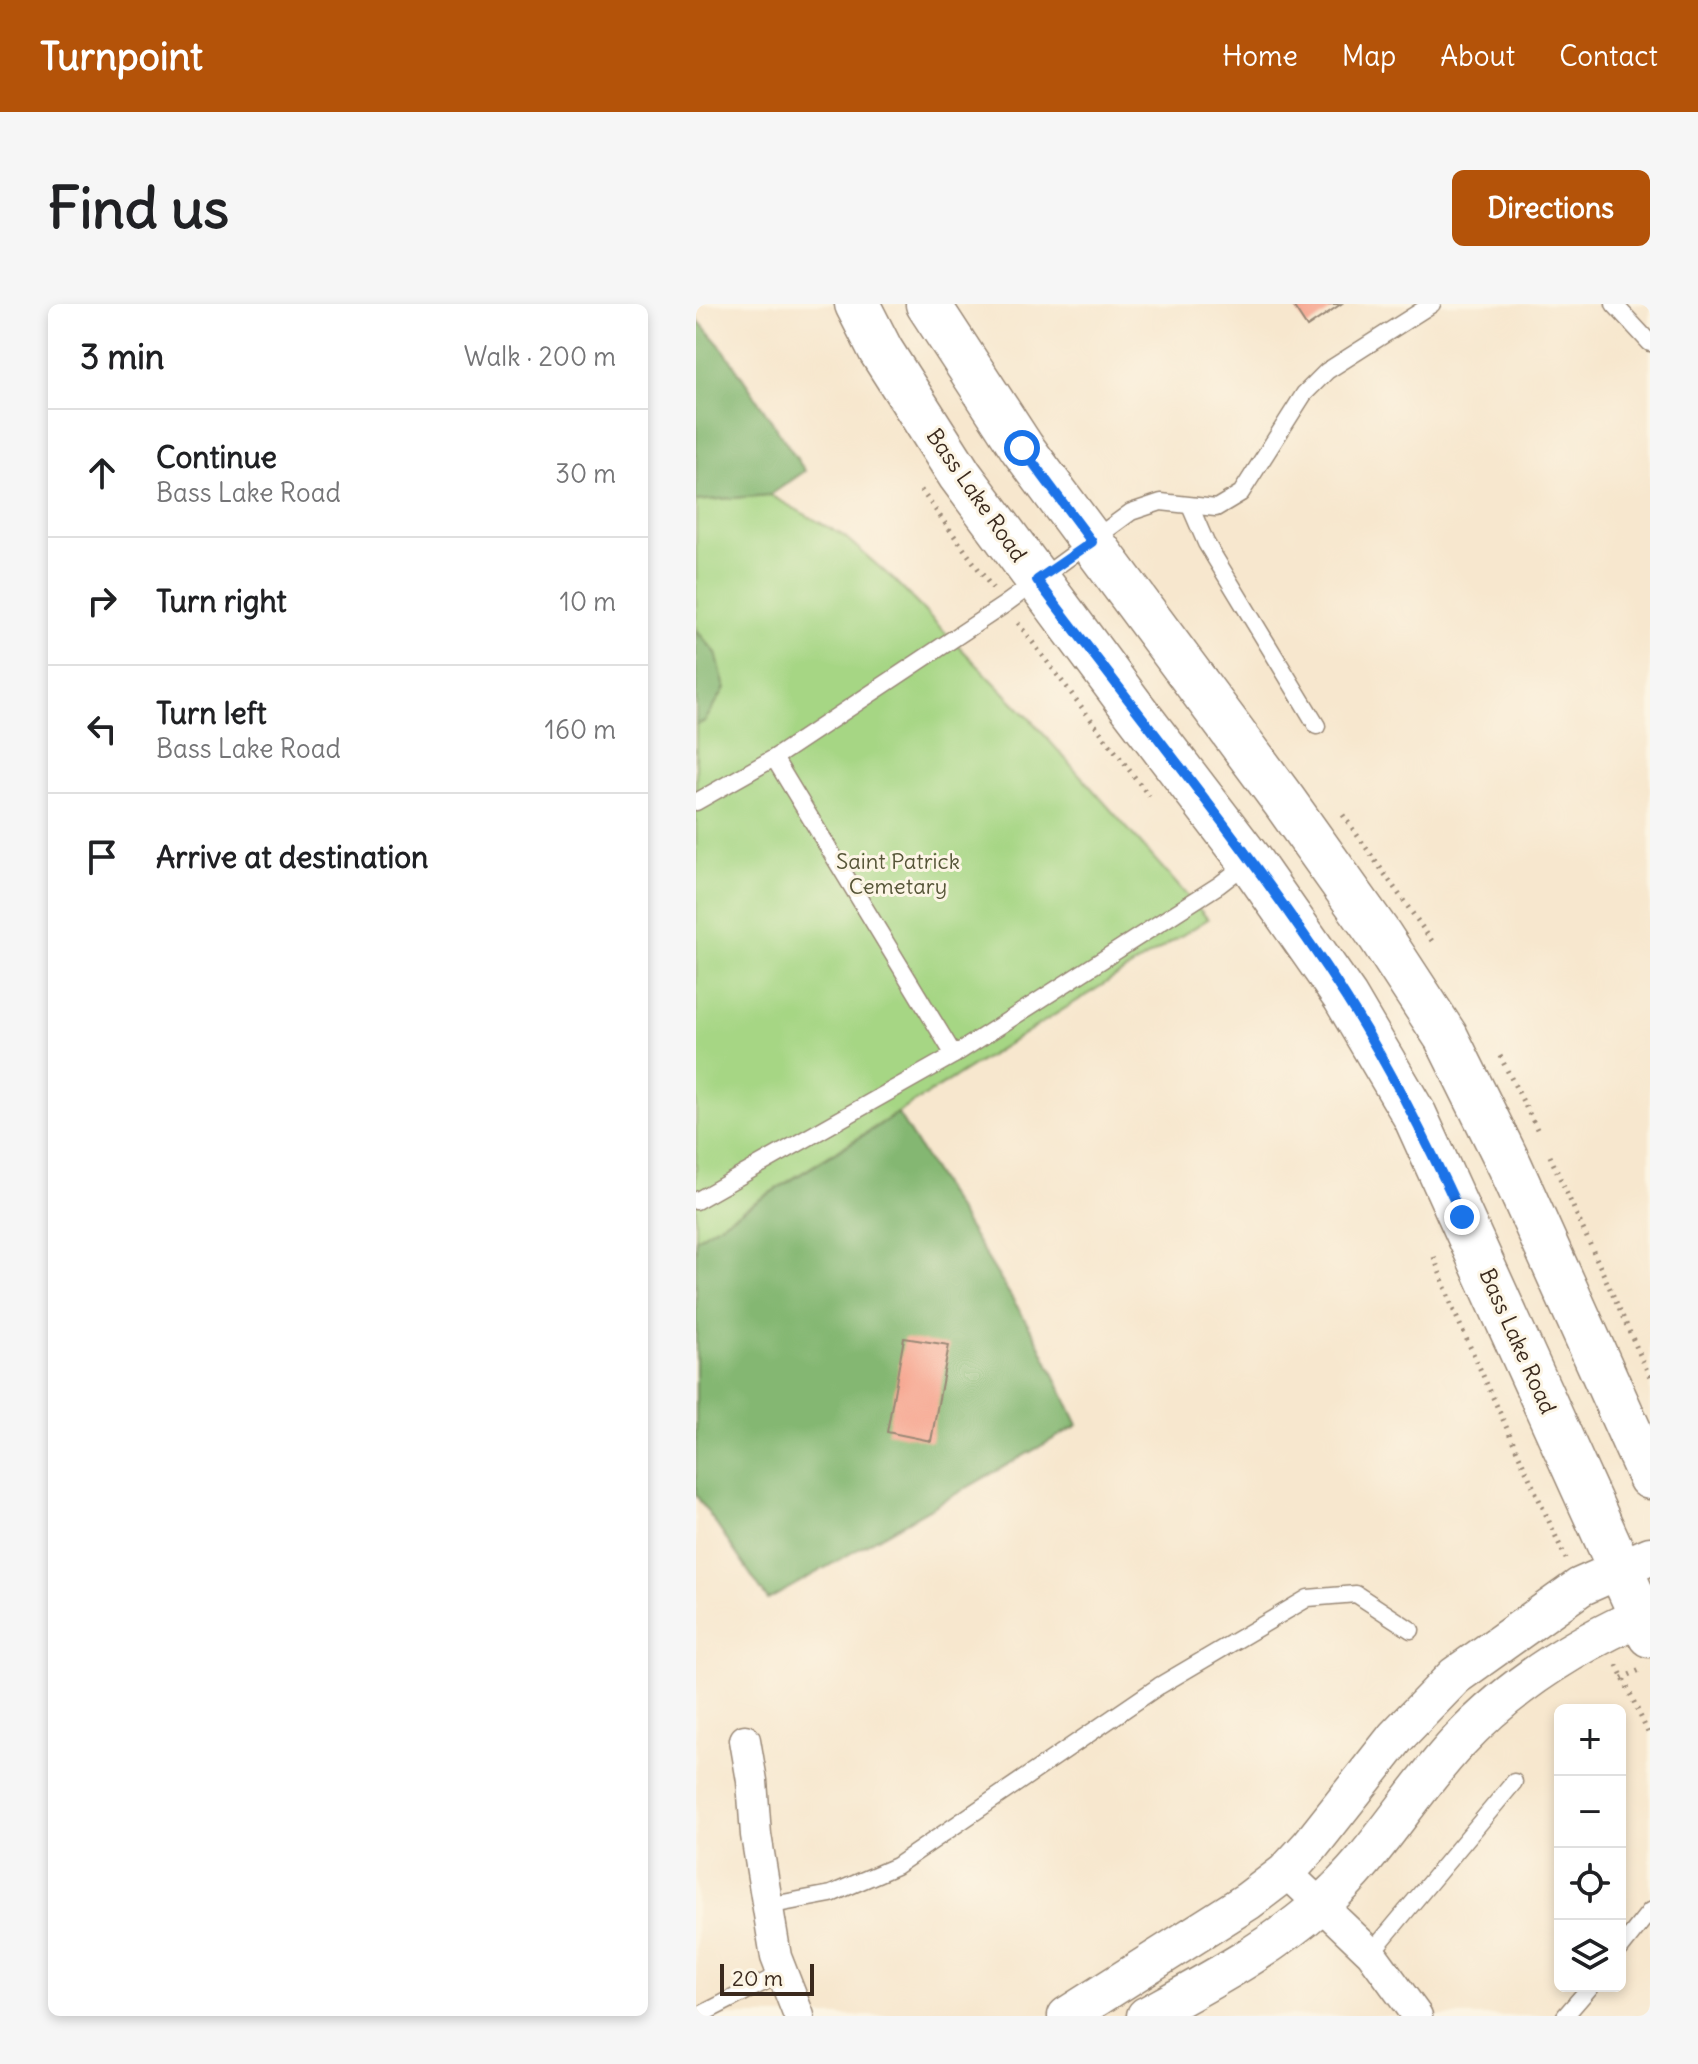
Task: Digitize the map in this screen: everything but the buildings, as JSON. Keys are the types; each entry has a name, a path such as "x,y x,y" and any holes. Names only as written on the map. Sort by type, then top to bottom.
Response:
{"main road":[{"name":"Bass Lake Road","path":"857,304 881,351 960,475 1250,861 1345,997 1415,1116 1635,1562 1647,1621"},
{"path":"928,304 1022,448 1372,924 1446,1037 1510,1166 1650,1477"}],"street":[{"path":"1067,2016 1248,1901 1286,1872 1396,1737 1455,1676 1581,1586 1635,1562"},
{"path":"1146,2016 1232,1968 1321,1905 1355,1869 1459,1741 1503,1699 1580,1647 1647,1621"},
{"path":"745,1740 776,1957 799,2016"},
{"path":"1286,1872 1371,1953 1417,2016"}],"lane":[{"path":"696,802 774,758 1037,580 1131,512 1161,502 1216,508 1241,493 1304,394 1327,371 1432,304"},
{"path":"1614,304 1650,343"},
{"path":"1190,506 1206,543 1317,726"},
{"path":"774,758 954,1055"},
{"path":"696,1201 954,1055 1219,885 1250,861"},
{"path":"767,1906 831,1894 896,1866 1159,1686 1308,1598 1356,1594 1411,1630"},
{"path":"1371,1953 1514,1782"},
{"path":"1626,1941 1650,1911"},
{"path":"698,2016 782,1973"},
{"path":"1565,2016 1586,1992"}],"path":[{"path":"1433,1251 1453,1309 1557,1539"},
{"path":"1622,1678 1650,1737"}],"green space":[{"path":"696,318 724,350 805,471 770,495 696,501"},
{"name":"Saint Patrick Cemetary","path":"770,495 844,536 893,579 1031,720 1208,919 696,1239 696,725 705,721 716,653 696,630 696,501"},
{"path":"696,630 716,653 725,688 705,721 696,725"},
{"path":"898,1114 1036,1337 1078,1425 768,1600 696,1495 696,1239"}],"route":[{"path":"1022,448 1092,542 1037,580 1250,861 1345,997 1415,1116 1462,1217"}]}
